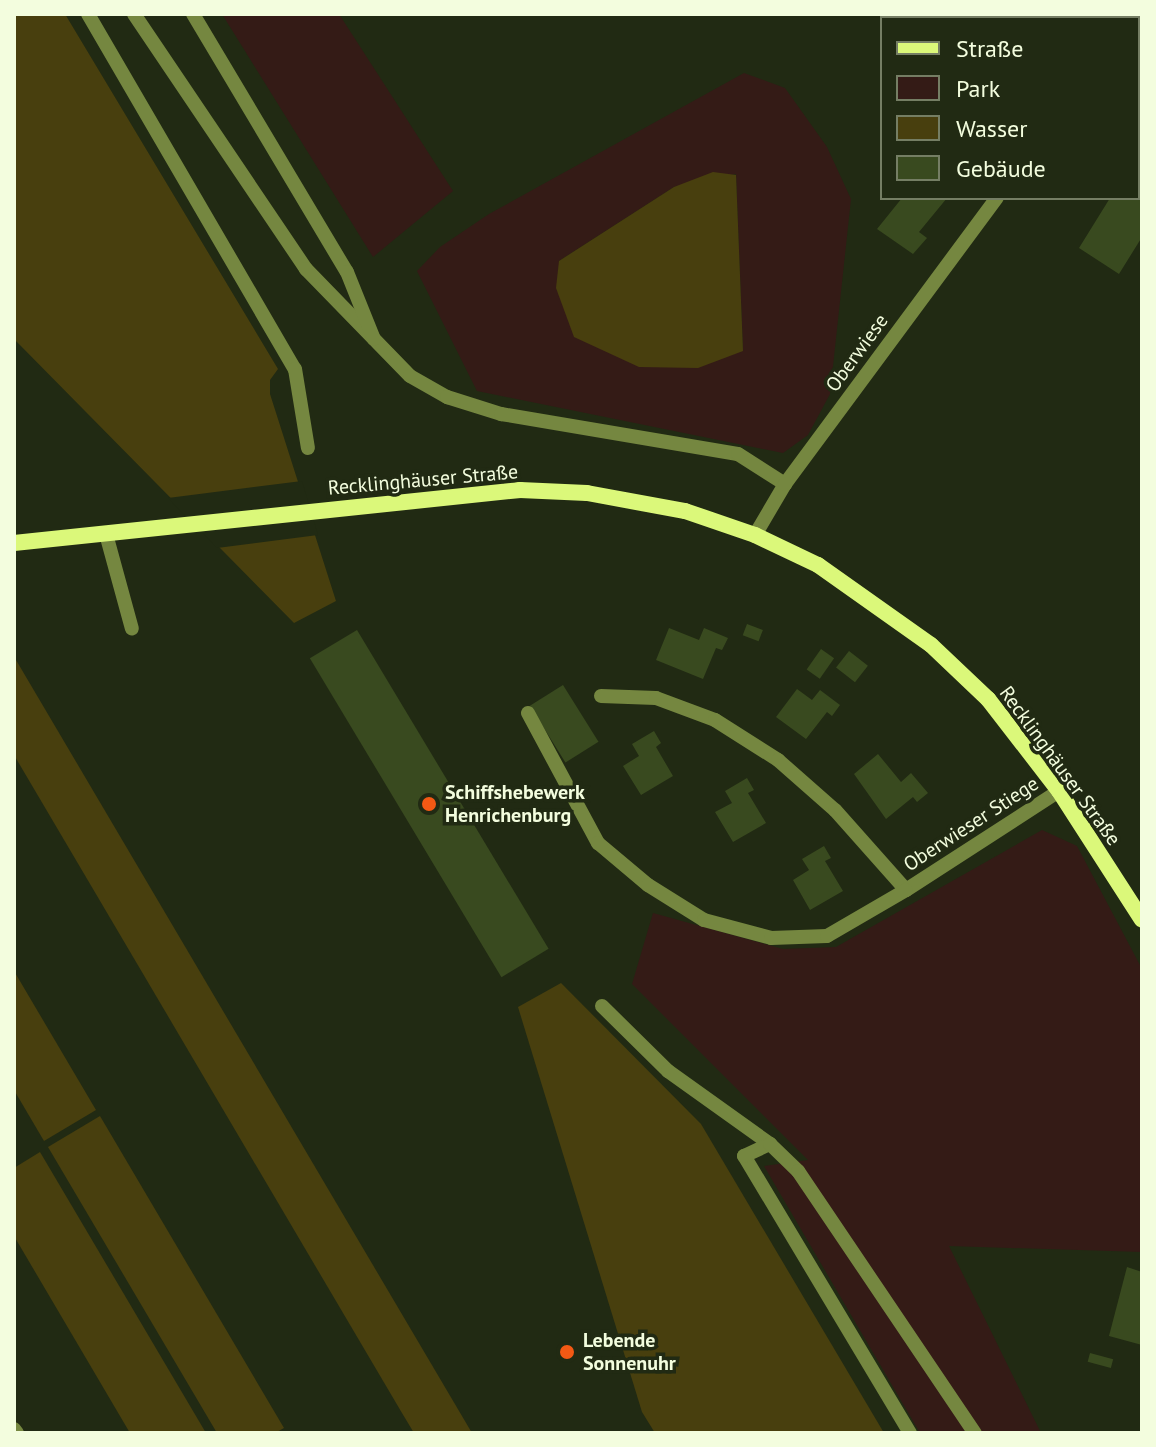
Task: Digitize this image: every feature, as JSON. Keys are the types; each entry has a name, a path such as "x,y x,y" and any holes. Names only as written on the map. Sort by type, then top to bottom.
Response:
{"main road":[{"name":"Recklinghäuser Straße","path":"14,543 494,491 587,493 685,511 755,535 818,565 931,645 988,699 1059,791 1142,920"}],"lane":[{"path":"88,14 295,369 308,448"},
{"path":"134,14 306,269 377,346 410,376 447,397 501,414 738,454 785,484"},
{"path":"193,14 347,272 377,346"},
{"name":"Oberwiese","path":"755,535 785,484 996,200"},
{"path":"106,534 132,629"},
{"name":"Oberwieser Stiege","path":"601,696 656,698 715,720 778,760 835,810 906,890"},
{"name":"Oberwieser Stiege","path":"528,713 598,843 648,885 704,920 771,938 827,936 906,890 1059,791"},
{"path":"602,1006 668,1071 770,1144 798,1171 975,1433"},
{"path":"770,1144 744,1156 910,1433"}],"green space":[{"path":"222,14 339,14 453,191 373,257"},
{"path":"744,73 785,88 827,147 851,199 830,394 808,435 783,453 477,391 417,271 440,247 489,214","holes":["736,174 743,350 559,261 674,187"]},
{"path":"1042,830 1077,846 1142,969 1142,1252 949,1246 1041,1433 920,1433 764,1166 808,1160 632,984 653,913 783,949 836,947"}],"water":[{"path":"14,14 65,14 278,369 270,380 270,394 336,601 294,623 14,339"},
{"path":"713,172 736,175 743,351 698,368 639,367 574,337 556,288 559,261 674,187"},
{"path":"14,658 472,1433 414,1433 402,1413 14,755"},
{"path":"14,971 96,1110 44,1141 14,1090"},
{"path":"561,983 701,1124 884,1433 655,1433 642,1412 518,1007"},
{"path":"100,1116 284,1428 275,1433 217,1433 48,1147"},
{"path":"40,1152 206,1433 130,1433 14,1236 14,1168"}],"pier":[{"path":"302,481 318,535 217,548 168,498"}],"building":[{"path":"1140,199 1142,237 1119,274 1079,248 1109,200"},
{"path":"900,200 945,200 919,232 927,238 913,254 877,229"},
{"path":"747,624 763,630 759,641 743,635"},
{"path":"669,628 699,640 704,628 728,638 722,650 716,648 703,679 656,660"},
{"name":"Schiffshebewerk Henrichenburg","path":"357,630 549,949 501,977 310,658"},
{"path":"821,649 834,658 820,679 807,669"},
{"path":"849,651 868,666 855,682 836,668"},
{"path":"563,685 599,742 565,762 530,706"},
{"path":"797,689 812,700 820,690 840,705 832,716 827,712 806,739 776,717"},
{"path":"654,731 661,743 656,747 673,776 641,795 623,766 639,756 632,744"},
{"path":"878,754 901,782 911,773 928,793 917,802 913,797 886,819 854,774"},
{"path":"747,778 754,790 748,793 766,823 733,842 715,812 732,803 725,791"},
{"path":"824,846 831,858 825,861 843,891 810,910 793,880 809,870 802,859"},
{"path":"1127,1267 1142,1272 1142,1345 1109,1336"},
{"path":"1090,1353 1113,1359 1111,1368 1088,1362"}],"place":[{"name":"Schiffshebewerk Henrichenburg","path":"429,804"},
{"name":"Lebende Sonnenuhr","path":"567,1352"}]}
